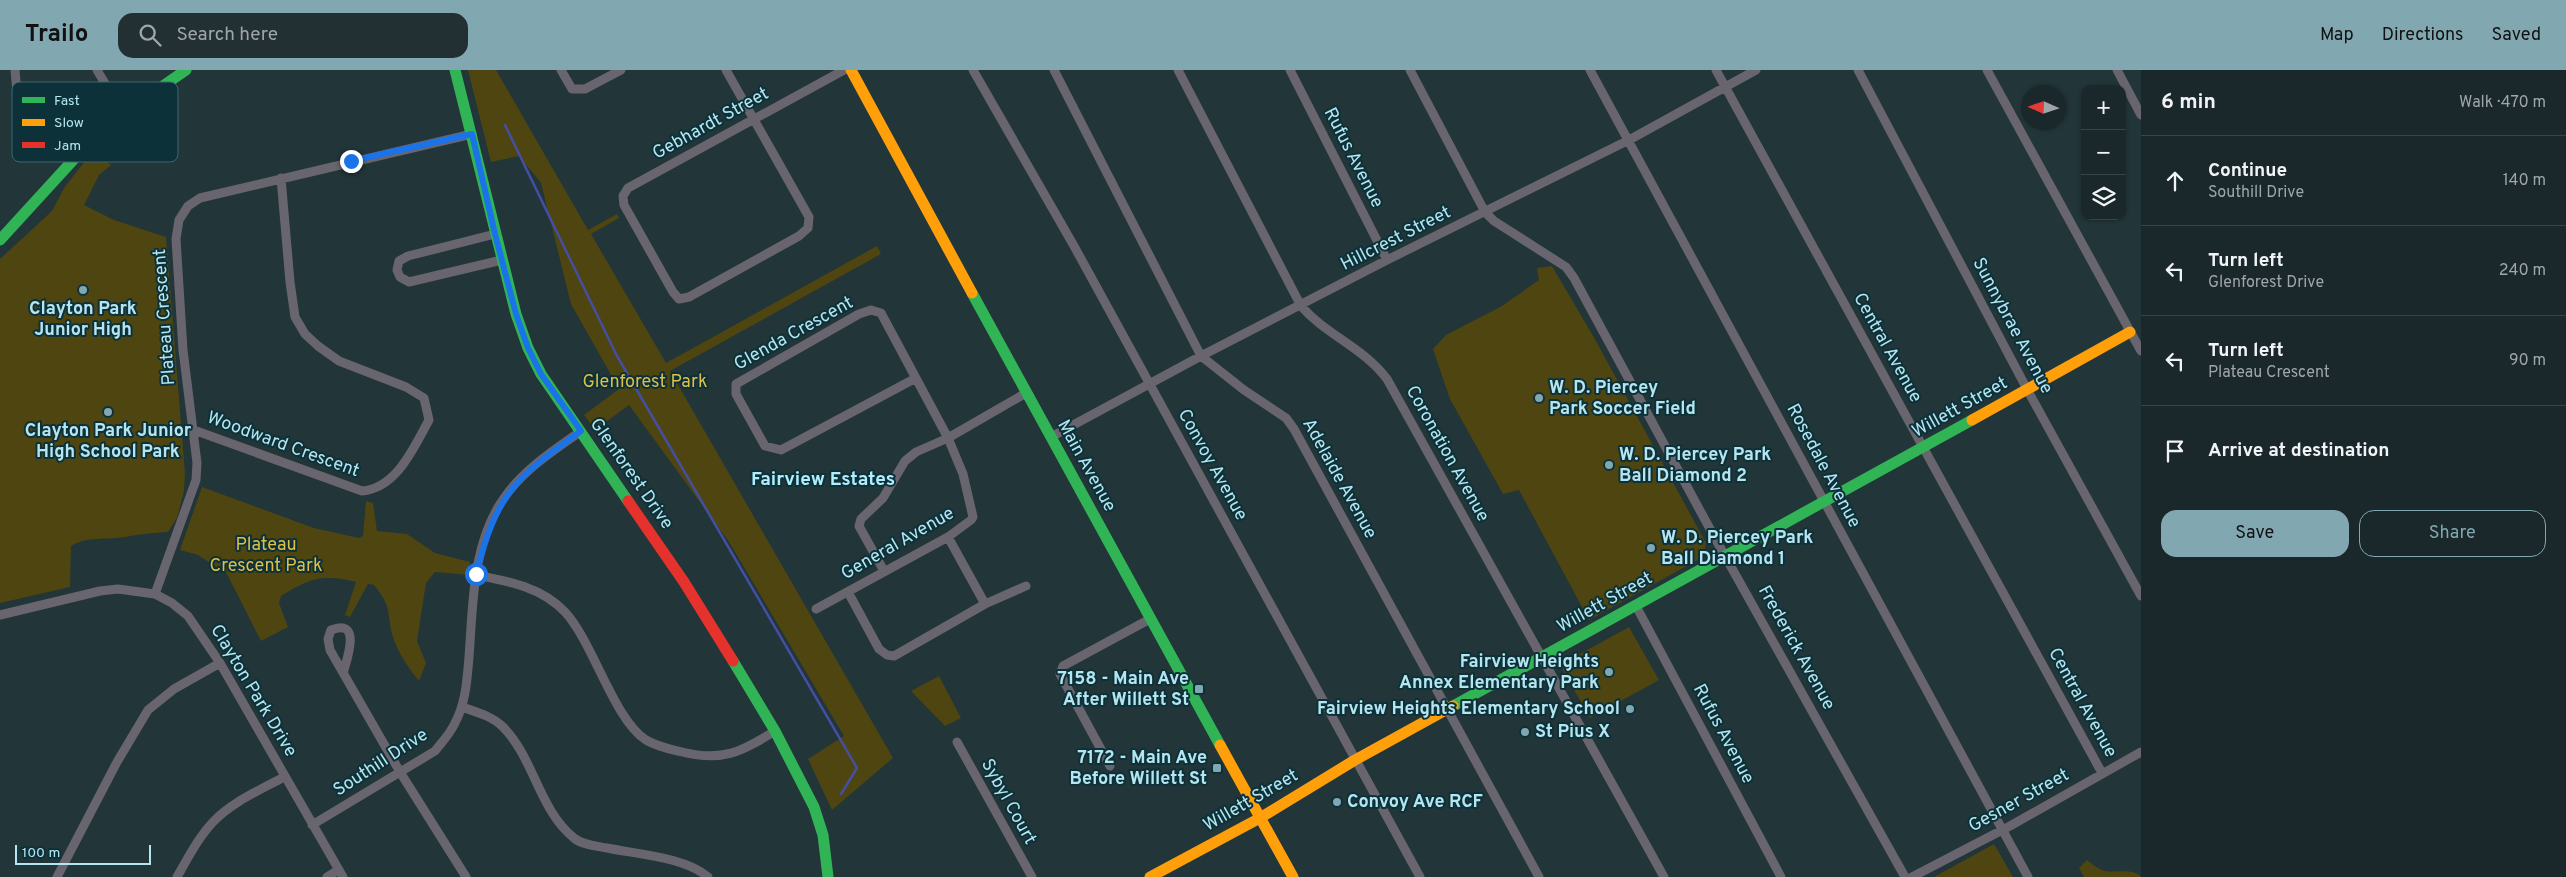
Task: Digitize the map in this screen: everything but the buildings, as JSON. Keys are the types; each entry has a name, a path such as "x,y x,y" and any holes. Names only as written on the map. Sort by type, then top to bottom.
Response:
{"street":[{"path":"97,70 104,82"},
{"path":"169,82 186,70"},
{"name":"Glenforest Drive","path":"455,70 516,314 528,348 541,374 684,582 774,731 814,808 823,835 828,877"},
{"path":"561,70 572,89 586,90 621,70"},
{"path":"726,70 753,119"},
{"name":"Gebhardt Street","path":"753,119 809,217 808,228 799,236 690,297 679,298 624,206 623,196 628,188 753,119 844,70"},
{"name":"Main Avenue","path":"851,70 1026,393 1293,877"},
{"name":"Convoy Avenue","path":"973,70 1074,246 1420,877"},
{"name":"Adelaide Avenue","path":"1054,70 1200,356 1286,418 1294,429 1539,877"},
{"name":"Coronation Avenue","path":"1178,70 1301,306 1310,316 1367,356 1387,379 1664,877"},
{"name":"Rufus Avenue","path":"1290,70 1387,260"},
{"name":"Frederick Avenue","path":"1410,70 1485,212 1494,221 1566,267 1574,278 1906,877"},
{"name":"Rosedale Avenue","path":"1590,70 2028,877"},
{"name":"Central Avenue","path":"1716,70 2102,773"},
{"name":"Hillcrest Street","path":"1051,437 1200,356 1301,306 1387,260 1629,140 1756,70"},
{"name":"Sunnybrae Avenue","path":"1858,70 2028,391 2141,596"},
{"path":"1987,70 2141,352"},
{"path":"2117,70 2141,115"},
{"name":"Plateau Crescent","path":"154,594 196,480 196,463 176,257 179,220 188,206 200,198 472,134"},
{"path":"0,240 26,214 71,162"},
{"name":"Woodward Crescent","path":"192,429 362,491 374,490 393,477 412,451 429,420 424,398 406,387 339,361 305,334 295,317 281,178"},
{"path":"495,234 408,256 399,261 397,270 400,277 409,282 502,260"},
{"name":"Glenda Crescent","path":"916,378 781,450 772,450 765,446 736,394 736,384 744,378 859,314 870,310 881,313 916,378 948,438"},
{"name":"Willett Street","path":"1150,877 1260,818 1355,760 1446,709 1543,658 1726,555 2028,391 2130,332"},
{"path":"884,571 859,526 861,519 883,498 905,461 916,452 948,438 1026,393"},
{"name":"Southill Drive","path":"312,825 435,751 455,725 467,686 476,574 486,535 503,499 520,479 581,431"},
{"name":"General Avenue","path":"816,609 948,537 973,517 963,474 948,438"},
{"path":"948,537 985,604"},
{"path":"476,574 514,582 541,593 565,612 629,722 644,739 659,746 691,754 721,756 740,752 774,731"},
{"path":"848,592 880,649 887,655 894,656 985,604 1026,586"},
{"name":"Clayton Park Drive","path":"0,615 100,591 118,589 154,594 172,603 188,616 220,663 341,873"},
{"name":"Rufus Avenue","path":"1636,606 1781,877"},
{"path":"1110,766 1060,674 1063,666 1150,619"},
{"path":"58,877 117,762 148,710 174,689 220,663"},
{"path":"344,670 400,772 466,877"},
{"path":"462,707 485,715 502,726 513,740 560,823 576,840 592,846 686,864 700,870 708,877"},
{"name":"Sybyl Court","path":"956,742 1032,877"},
{"name":"Gesner Street","path":"1912,877 2002,830 2141,752"},
{"path":"178,877 194,846 213,822 233,806 284,777"},
{"path":"327,877 341,873"}],"green space":[{"name":"Glenforest Park","path":"468,70 496,70 588,230 617,214 619,218 591,234 666,363 877,246 881,254 670,371 893,758 832,810 808,759 844,736 729,542 629,405 595,430 584,415 619,389 571,304 541,183 519,156 491,162"},
{"name":"Clayton Park Junior High School Park","path":"84,162 107,162 111,165 99,175 84,205 114,220 166,237 185,473 184,491 177,518 168,532 77,543 71,546 70,587 0,603 0,259 52,211 64,188"},
{"path":"1552,266 1596,341 1706,543 1703,557 1589,620 1519,490 1503,494 1450,399 1433,349 1446,335 1502,306 1539,280 1537,268"},
{"name":"Plateau Crescent Park","path":"202,487 314,528 359,538 363,536 366,501 373,503 377,531 407,534 435,553 470,562 469,575 435,572 426,583 417,641 426,663 419,681 397,647 392,634 386,603 374,585 368,584 350,617 345,615 356,582 325,578 300,585 281,596 279,603 288,627 261,641 227,574 198,555 180,550"},
{"name":"Fairview Heights Annex Elementary Park","path":"1629,627 1659,680 1590,718 1560,665"},
{"path":"939,676 961,718 945,726 911,691"},
{"path":"1994,844 2013,877 1934,877"},
{"path":"2087,860 2105,871 2129,872 2138,874 2141,877 2084,877 2079,868"}],"waterway":[{"path":"505,125 617,356 857,768 841,794"}],"traffic: fast":[{"path":"169,82 186,70"},
{"path":"455,70 516,314 528,348 541,374 628,501"},
{"path":"0,240 71,162"},
{"path":"972,293 1220,745"},
{"path":"1453,706 1972,420"},
{"path":"733,661 775,731 814,807 823,835 828,877"}],"traffic: slow":[{"path":"851,70 972,293"},
{"path":"1972,420 2130,332"},
{"path":"1150,877 1260,818 1355,760 1453,706"},
{"path":"1220,745 1293,877"}],"traffic: jam":[{"path":"628,501 684,582 733,661"}],"place":[{"name":"Clayton Park Junior High","path":"83,290"},
{"name":"W. D. Piercey Park Soccer Field","path":"1539,398"},
{"name":"Clayton Park Junior High School Park","path":"108,412"},
{"name":"W. D. Piercey Park Ball Diamond 2","path":"1609,465"},
{"name":"W. D. Piercey Park Ball Diamond 1","path":"1651,548"},
{"name":"Fairview Heights Annex Elementary Park","path":"1609,672"},
{"name":"7158 - Main Ave After Willett St","path":"1199,689"},
{"name":"Fairview Heights Elementary School","path":"1630,709"},
{"name":"St Pius X","path":"1525,732"},
{"name":"7172 - Main Ave Before Willett St","path":"1217,768"},
{"name":"Convoy Ave RCF","path":"1337,802"}],"district":[{"name":"Fairview Estates","path":"823,480"}],"route":[{"path":"351,161 472,134 495,234 516,314 528,348 541,374 581,431 542,459 520,479 503,499 486,535 476,574"}]}
